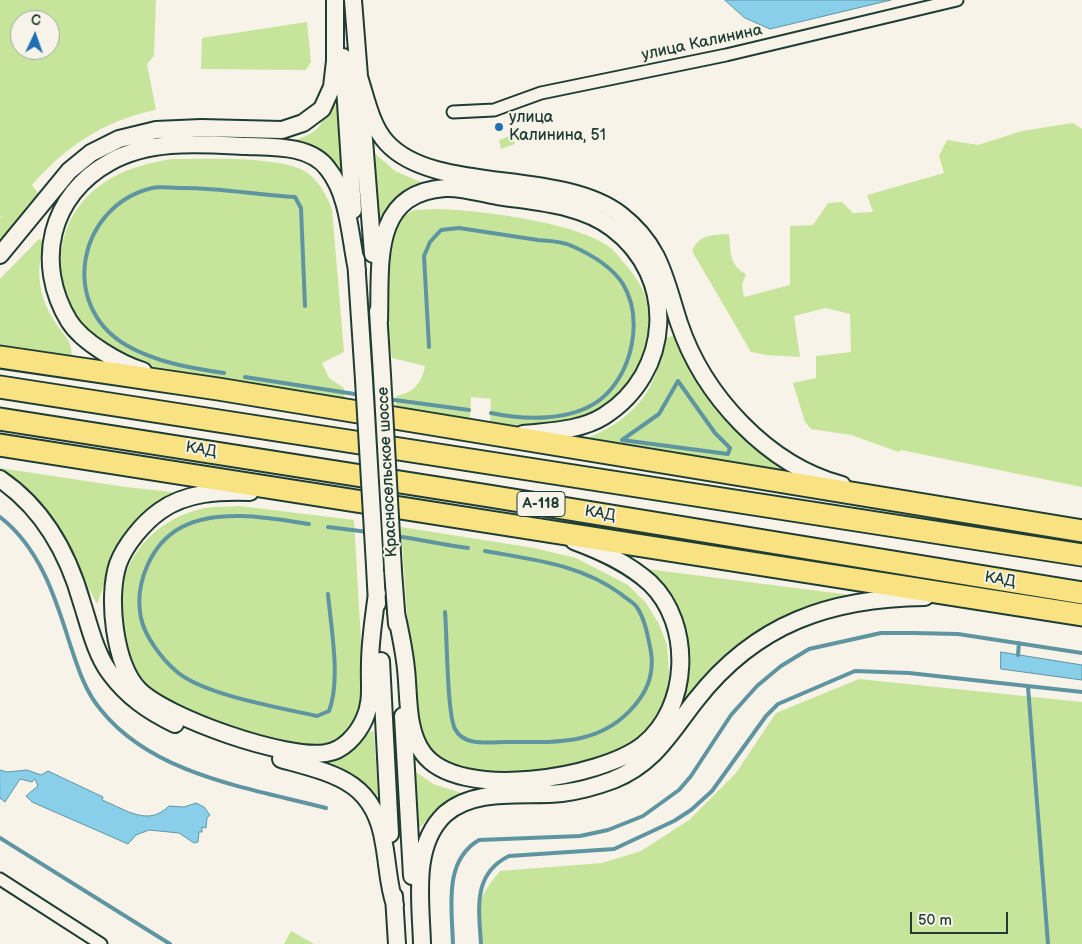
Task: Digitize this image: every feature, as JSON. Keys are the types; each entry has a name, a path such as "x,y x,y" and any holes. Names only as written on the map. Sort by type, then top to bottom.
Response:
{"highway":[{"path":"0,357 218,389 503,435 1082,532"},
{"name":"КАД","path":"0,387 1082,555"},
{"name":"КАД","path":"0,419 489,496 1082,593"},
{"path":"0,445 1082,615"}],"main road":[{"path":"0,255 69,171 91,152 119,139 165,129 282,130 303,123 322,108 332,87 335,61 334,0"},
{"name":"Красносельское шоссе","path":"339,0 377,593 394,905 398,944"},
{"name":"Красносельское шоссе","path":"353,0 381,354 415,944"},
{"path":"359,77 372,118 386,142 401,156 419,165 451,173 557,190 582,196 621,215 641,234 656,256 668,282 680,324 718,396 761,442 799,466 829,481 944,510"},
{"path":"218,389 126,366 89,341 70,322 54,286 49,258 59,214 71,194 90,176 110,161 146,148 176,145 288,148 314,156 328,167 340,186 357,270"},
{"path":"378,321 382,238 389,220 400,203 420,192 446,188 555,206 594,217 618,233 635,249 651,278 659,311 658,339 653,358 637,385 621,403 603,417 577,428 503,435"},
{"path":"0,479 14,489 42,517 60,543 108,672 124,691 145,710 202,736 317,769 344,780 359,790 371,802 382,830 388,883 394,905"},
{"path":"324,496 213,491 190,497 160,510 137,533 118,564 113,598 114,620 116,641 125,665 139,690 187,720 300,754 326,753 343,746 355,735 364,720 371,702 370,664 377,593"},
{"path":"396,613 406,668 410,716 419,747 433,762 454,775 473,779 507,780 559,777 591,770 622,758 644,745 660,726 669,709 677,690 680,673 679,641 668,606 650,583 619,561 551,532"},
{"path":"422,944 421,866 425,847 434,827 446,813 479,797 563,793 594,787 634,770 653,756 672,736 713,679 765,636 795,619 832,608 871,601 912,597 973,597"}],"street":[{"name":"улица Калинина","path":"453,112 494,110 541,93 726,55 958,0"},
{"path":"0,879 101,944"}],"green space":[{"path":"0,0 156,0 154,56 147,64 156,110 137,114 103,128 59,158 32,185 39,194 0,242 0,219 4,215 0,218"},
{"path":"307,22 311,62 306,70 201,69 202,38"},
{"path":"340,102 343,178 293,141 315,131 331,109"},
{"path":"1073,123 1082,129 1082,487 901,450 899,452 851,435 811,429 805,422 793,383 816,378 816,356 851,352 850,314 826,308 794,316 800,357 751,352 692,251 698,241 707,236 729,234 732,257 736,267 746,274 742,285 744,297 790,285 790,226 813,225 828,203 842,202 853,213 873,212 867,195 944,173 939,156 947,140 978,145 1022,131"},
{"path":"512,135 515,144 501,149 499,140"},
{"path":"370,149 395,171 425,184 397,197 375,225"},
{"path":"173,159 244,159 283,164 298,168 309,174 320,186 332,209 344,352 322,363 329,378 344,388 345,404 214,383 158,371 132,361 107,348 87,331 71,310 62,282 61,259 62,244 66,230 77,208 99,186 112,178 141,166"},
{"path":"436,209 501,215 552,224 595,239 615,252 637,279 649,307 651,321 647,349 641,364 617,399 598,414 587,419 560,425 530,428 490,425 491,399 471,397 470,421 396,411 396,396 412,390 416,386 422,377 425,366 392,358 387,329 388,254 397,220 414,210"},
{"path":"39,239 45,241 39,273 45,302 49,312 68,341 72,355 86,364 0,353 0,279"},
{"path":"674,335 703,389 716,407 736,429 758,448 793,473 572,444 614,424 640,402 656,373 667,338"},
{"path":"0,468 126,487 181,493 113,560 97,604 72,557 0,476"},
{"path":"240,506 354,520 364,694 356,723 350,732 335,743 314,747 299,745 222,725 203,718 168,700 152,688 136,669 130,655 123,632 120,610 121,589 127,570 137,552 150,537 166,524 184,514 205,508"},
{"path":"401,527 534,548 576,558 628,585 646,603 659,624 667,645 669,675 665,701 640,740 622,752 558,772 474,774 457,771 426,747 414,715"},
{"path":"639,568 866,597 790,617 689,698 684,698 683,643"},
{"path":"859,679 1082,702 1082,944 482,944 479,921 480,905 486,890 500,871 602,863 641,851 689,820 736,773 776,713"},
{"path":"371,731 374,732 378,795 374,796 322,763 344,756"},
{"path":"412,769 433,784 468,795 436,811 414,833"},
{"path":"291,931 314,944 284,944"}],"water":[{"path":"725,0 891,0 770,29 745,18"},
{"path":"1001,652 1082,665 1082,680 1001,669"},
{"path":"0,770 7,772 27,770 41,775 48,771 103,797 102,800 137,815 153,815 169,806 184,807 196,803 204,807 210,815 207,818 206,828 202,827 202,832 199,832 198,842 194,843 179,833 149,830 136,835 128,844 32,802 26,796 38,786 35,779 32,782 20,779 5,802 0,798"}],"waterway":[{"path":"224,373 161,360 137,351 126,345 105,328 91,306 85,282 86,258 93,235 107,215 127,198 155,187 207,189 295,197 301,208 305,306"},
{"path":"429,347 424,256 430,242 441,230 459,228 564,243 593,257 613,272 623,284 629,298 633,314 633,330 632,346 627,361 612,388 601,399 589,406 576,412 562,415 533,418 491,413"},
{"path":"245,377 361,395"},
{"path":"678,381 715,433 730,448 728,454 622,440 659,414 678,381"},
{"path":"387,399 469,410"},
{"path":"309,524 262,517 228,516 196,521 182,527 162,543 147,566 140,592 141,618 146,633 160,654 176,671 188,679 204,687 243,700 317,716 329,711 333,698 335,669 328,594"},
{"path":"0,517 14,529 44,573 86,686 101,710 122,732 147,750 204,776 326,808"},
{"path":"328,527 368,532"},
{"path":"395,536 468,548"},
{"path":"445,612 452,721 459,735 465,739 485,743 543,742 577,739 608,728 622,718 640,699 647,687 651,674 652,659 644,622 634,604 605,584 573,570 539,561 485,551"},
{"path":"453,944 452,886 460,860 468,849 479,840 580,836 608,830 643,816 679,790 691,776 731,715 757,686 781,666 809,649 881,633 914,633 958,634 1082,653"},
{"path":"1018,655 1019,643"},
{"path":"481,944 480,894 483,883 497,864 509,856 614,849 674,821 691,810 712,791 766,716 778,704 855,671 909,673 1082,692"},
{"path":"1028,687 1048,944"},
{"path":"0,838 170,944"}],"place":[{"name":"улица Калинина, 51","path":"499,127"}]}
